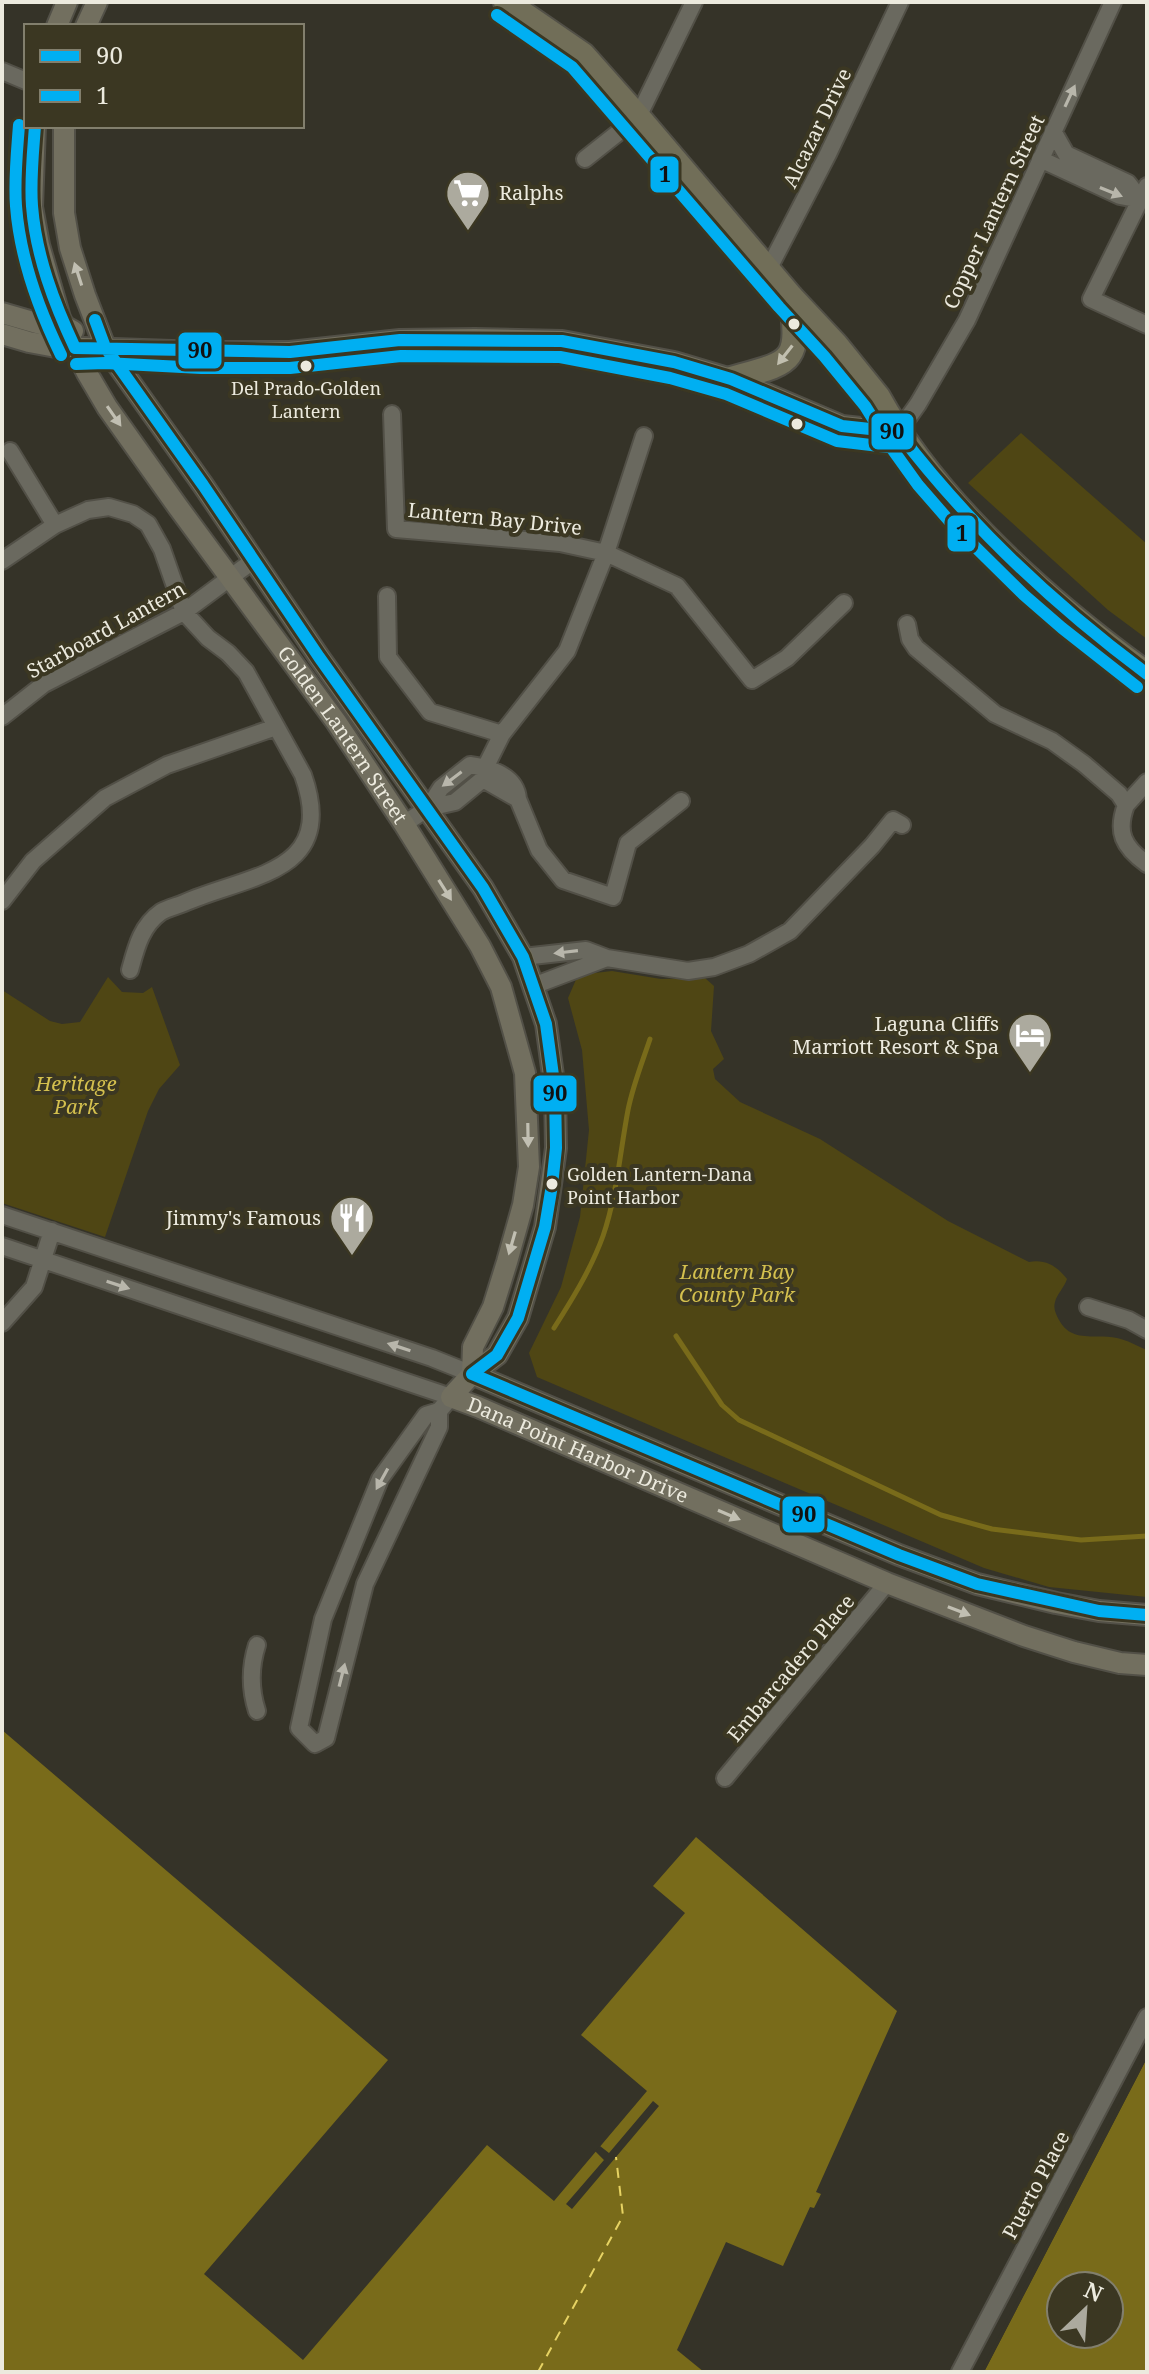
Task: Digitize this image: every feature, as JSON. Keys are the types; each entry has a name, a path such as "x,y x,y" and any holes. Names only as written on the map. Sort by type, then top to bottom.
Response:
{"highway":[{"path":"506,2 583,55 836,345 878,397 898,432 946,493 1018,568 1081,624 1147,674"},
{"path":"731,379 775,367 790,355 796,330 791,297"}],"main road":[{"path":"58,24 67,2"},
{"path":"87,24 97,2"},
{"name":"Golden Lantern Street","path":"35,128 32,207 50,289 64,326 107,407 337,723 480,946 501,987 525,1073 529,1167 523,1205 507,1262 493,1307 473,1347 472,1374"},
{"name":"Golden Lantern Street","path":"64,128 64,213 70,248 105,347 483,888 523,957 546,1024 555,1090 556,1148 545,1227 518,1318 497,1355 472,1374 445,1404"},
{"path":"2,313 40,324 64,326 105,347"},
{"path":"2,334 29,342 75,348 201,352 277,352 400,340 562,341 674,362 731,379 842,426 898,432"},
{"path":"519,1048 555,1090"},
{"name":"Dana Point Harbor Drive","path":"472,1374 899,1555 977,1584 1099,1611 1147,1615"},
{"name":"Dana Point Harbor Drive","path":"445,1404 478,1407 887,1583 1024,1636 1120,1663 1147,1665"},
{"path":"887,1583 899,1555"}],"street":[{"path":"585,159 638,117 694,2"},
{"name":"Alcazar Drive","path":"768,270 828,154 900,2"},
{"name":"Copper Lantern Street","path":"898,432 967,320 1113,2"},
{"path":"2,71 24,80"},
{"path":"1053,131 1066,154 1144,193"},
{"path":"1040,159 1120,196 1144,193"},
{"path":"1144,193 1091,299 1147,325"},
{"name":"Lantern Bay Drive","path":"392,414 396,529 560,543 606,553 677,586 752,680 787,658 844,603"},
{"name":"Lantern Bay Drive","path":"484,773 502,734 567,651 606,553 644,436"},
{"path":"10,451 55,525"},
{"path":"2,561 55,525 88,510 109,507 133,514 148,524 162,549 184,612 246,672 303,775 309,792 312,809 310,833 297,853 282,867 161,912 140,935 130,970"},
{"name":"Starboard Lantern","path":"2,717 44,684 184,612 254,560"},
{"path":"387,596 388,657 430,712 502,734"},
{"path":"907,624 910,639 916,648 995,714 1052,741 1119,794 1126,805"},
{"path":"2,901 33,861 105,798 167,765 276,727"},
{"path":"404,824 428,808 441,788 470,765 484,773 497,772 509,780 517,792 539,850 563,880 613,897 628,843 681,801"},
{"path":"1147,782 1126,805 1120,820 1120,830 1127,844 1147,864"},
{"path":"523,957 586,950 607,958 688,971 714,967 749,954 790,931 893,820 902,825"},
{"path":"533,986 607,958"},
{"name":"Dana Point Harbor Drive","path":"2,1215 472,1374"},
{"path":"2,1323 34,1287 52,1231"},
{"name":"Dana Point Harbor Drive","path":"2,1246 445,1404"},
{"path":"1088,1307 1129,1320 1147,1330"},
{"path":"445,1404 439,1427 367,1579 326,1738 315,1744 299,1728 323,1619 380,1479 426,1415 445,1404"},
{"path":"344,1567 367,1579"},
{"name":"Embarcadero Place","path":"725,1778 887,1583"},
{"path":"257,1645 251,1676 257,1711"},
{"name":"Puerto Place","path":"960,2372 1147,2017"}],"green space":[{"path":"1021,433 1147,544 1147,639 1108,610 968,483"},
{"name":"Lantern Bay County Park","path":"612,971 661,979 705,978 714,986 711,1031 724,1059 713,1069 715,1079 740,1102 820,1139 948,1221 1029,1262 1055,1267 1067,1279 1056,1299 1055,1311 1064,1327 1071,1332 1117,1338 1147,1350 1147,1597 1049,1587 984,1568 537,1377 529,1353 561,1287 580,1217 589,1130 582,1050 568,998 578,975"},
{"name":"Heritage Park","path":"108,977 122,992 143,993 152,987 180,1065 159,1089 148,1111 105,1237 2,1203 2,990 50,1021 62,1024 80,1022"}],"shaded area":[{"path":"2,1730 388,2060 204,2274 303,2360 487,2145 554,2201 647,2091 581,2035 685,1913 653,1886 696,1837 897,2011 816,2192 821,2194 814,2208 810,2207 783,2266 726,2242 677,2350 704,2372 2,2372"},
{"path":"1147,2058 1147,2372 984,2372"}],"pier":[{"path":"1147,2054 984,2372 980,2372 1143,2057"},
{"path":"653,2101 659,2106 572,2209 566,2204 604,2160 595,2151 600,2146 609,2153"}],"waterway":[{"path":"554,1328 587,1272 608,1221 630,1101 650,1039"},
{"path":"676,1336 722,1405 739,1420 941,1515 992,1529 1081,1540 1147,1536"}],"ferry route":[{"path":"538,2372 623,2216 616,2157"}],"transit line":[{"name":"1","path":"497,15 572,67 824,356 865,406 918,485 952,524 1024,595 1137,687"},
{"name":"1","path":"19,125 15,196 21,245 38,301 61,355"},
{"name":"90","path":"35,128 31,186 37,243 47,279 75,348 290,352 400,340 562,341 674,362 731,379 842,426 898,432 954,499 1014,562 1078,620 1147,674"},
{"name":"90","path":"95,320 105,347 483,888 523,957 546,1024 555,1090 556,1148 552,1185 545,1227 518,1318 497,1355 472,1374"},
{"name":"1","path":"76,364 290,368 401,356 560,357 670,378 726,394 837,441 896,448"},
{"name":"90","path":"472,1374 899,1555 977,1584 1099,1611 1147,1615"}],"place":[{"name":"Ralphs","path":"468,232"},
{"name":"Del Prado-Golden Lantern","path":"306,366"},
{"name":"Laguna Cliffs Marriott Resort & Spa","path":"1030,1074"},
{"name":"Golden Lantern-Dana Point Harbor","path":"552,1184"},
{"name":"Jimmy's Famous","path":"352,1257"}]}
